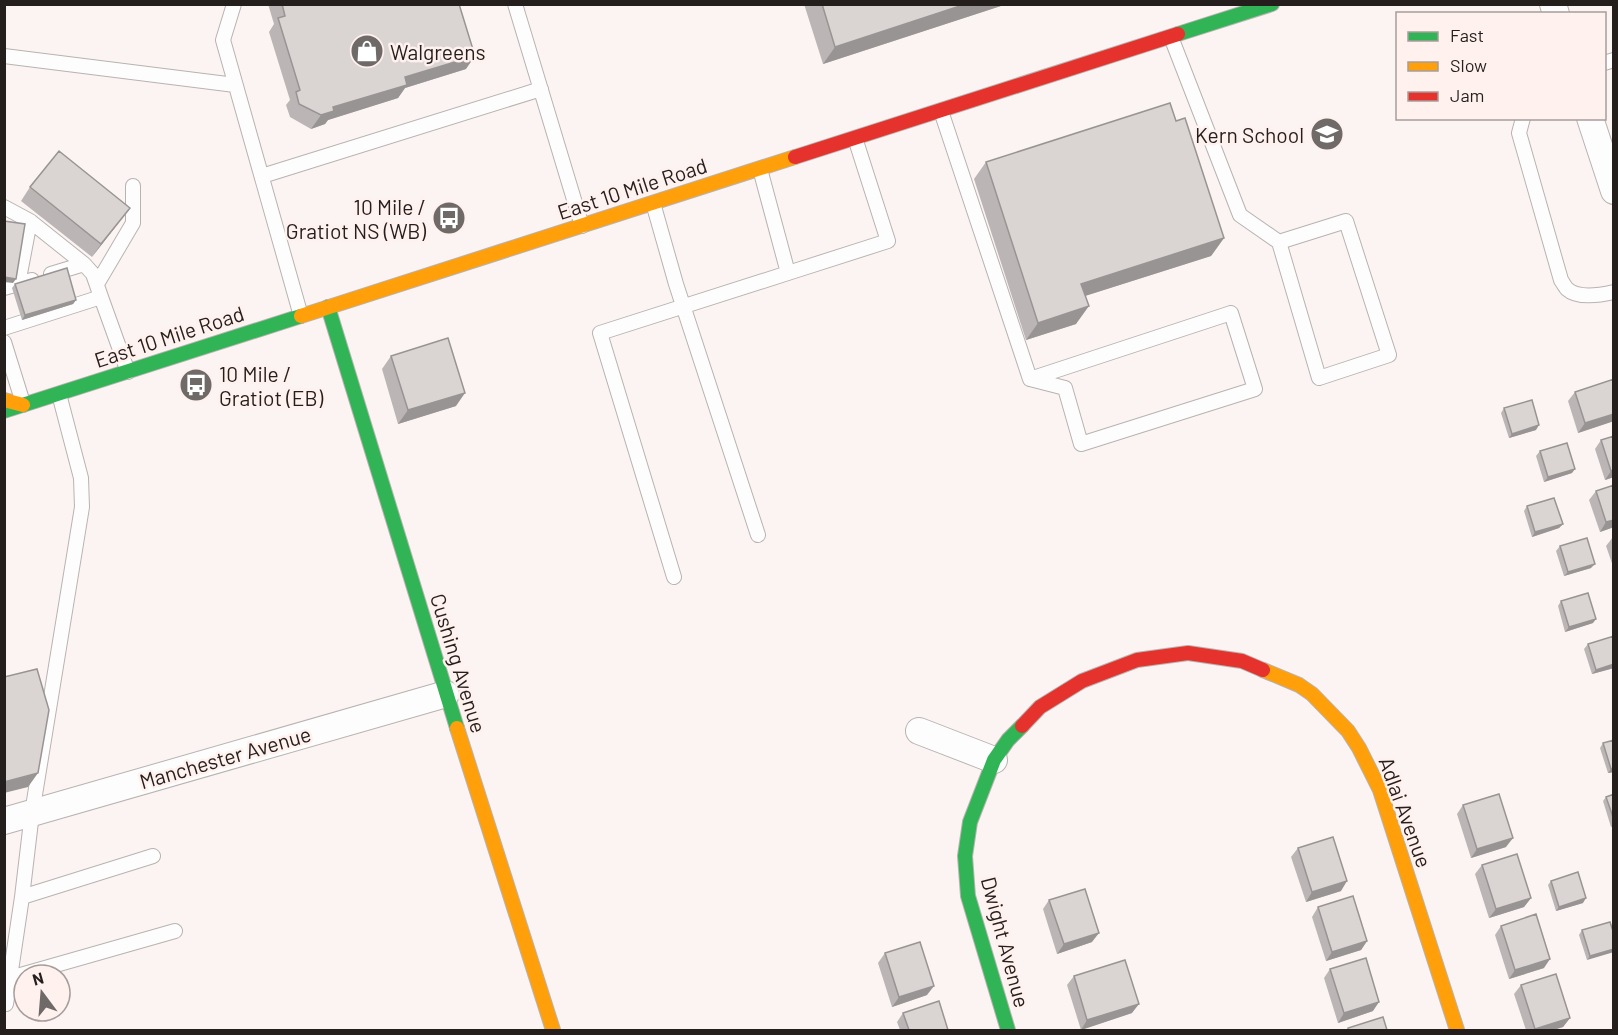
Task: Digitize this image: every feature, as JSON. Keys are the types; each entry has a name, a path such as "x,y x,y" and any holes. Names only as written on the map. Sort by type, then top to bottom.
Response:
{"street":[{"name":"East 10 Mile Road","path":"4,411 1272,4"},
{"path":"1591,120 1614,190"},
{"name":"Cushing Avenue","path":"328,307 446,693 553,1030"},
{"path":"4,400 23,405"},
{"name":"Adlai Avenue","path":"994,760 1008,740 1040,706 1082,681 1137,660 1188,653 1242,661 1299,685 1312,694 1348,731 1380,790 1457,1030"},
{"name":"Manchester Avenue","path":"4,821 446,693"},
{"path":"919,731 994,760"},
{"name":"Dwight Avenue","path":"994,760 970,822 965,856 968,896 1008,1030"}],"lane":[{"path":"234,4 223,40 301,316"},
{"path":"515,4 582,226"},
{"path":"1171,37 1240,215 1279,242 1319,378 1389,355 1346,221 1279,242"},
{"path":"4,56 235,85"},
{"path":"262,176 541,89"},
{"path":"941,111 1030,379"},
{"path":"1522,120 1519,133 1562,280 1568,290 1581,295 1602,295 1614,292"},
{"path":"674,577 600,333 888,241 855,138"},
{"path":"759,169 788,273"},
{"path":"4,328 99,290 133,224 133,186"},
{"path":"653,203 758,535"},
{"path":"4,207 30,221 84,264 93,274 128,372"},
{"path":"11,286 30,221"},
{"path":"11,286 84,264"},
{"path":"1231,313 1255,389 1081,444 1065,388 1030,379 1231,313"},
{"path":"4,342 23,405"},
{"path":"6,1004 32,813 82,507 81,478 59,394"},
{"path":"22,897 153,856"},
{"path":"10,978 175,931"}],"building":[{"name":"Walgreens","path":"282,4 459,4 475,56 405,77 407,85 333,107 334,111 321,115 299,104 296,92 300,90 278,18 285,16"},
{"path":"822,4 966,4 835,47"},
{"path":"1170,103 1176,121 1185,118 1224,238 1081,284 1089,306 1038,323 986,162"},
{"path":"59,151 130,208 101,244 30,187"},
{"path":"4,221 25,224 16,279 4,277"},
{"path":"67,268 76,300 25,315 15,284"},
{"path":"448,338 465,393 408,410 391,356"},
{"path":"1614,379 1614,414 1585,423 1575,392"},
{"path":"1532,400 1539,425 1512,434 1504,408"},
{"path":"1614,436 1614,470 1611,471 1601,440"},
{"path":"1567,443 1575,469 1548,477 1540,451"},
{"path":"1614,485 1614,520 1606,522 1596,491"},
{"path":"1554,498 1563,524 1535,532 1527,506"},
{"path":"1587,538 1595,564 1568,572 1560,546"},
{"path":"1588,593 1596,619 1569,627 1561,601"},
{"path":"1614,636 1614,664 1596,670 1588,644"},
{"path":"37,669 49,710 38,773 4,782 4,677"},
{"path":"1614,740 1614,768 1611,769 1603,743"},
{"path":"1499,794 1513,838 1477,849 1463,805"},
{"path":"1614,794 1614,820 1606,797"},
{"path":"1333,837 1347,881 1312,892 1298,848"},
{"path":"1517,854 1531,898 1496,909 1482,865"},
{"path":"1578,872 1586,898 1559,907 1551,881"},
{"path":"1085,889 1099,933 1064,944 1049,900"},
{"path":"1353,896 1367,941 1332,952 1318,907"},
{"path":"1536,914 1550,959 1515,970 1501,926"},
{"path":"1610,922 1614,934 1614,949 1590,956 1582,930"},
{"path":"920,942 934,986 899,997 885,953"},
{"path":"1366,958 1379,1002 1344,1013 1330,969"},
{"path":"1125,960 1139,1004 1087,1020 1074,976"},
{"path":"1556,974 1570,1018 1535,1029 1521,985"},
{"path":"939,1001 948,1030 909,1030 903,1013"},
{"path":"1383,1017 1387,1030 1348,1030 1348,1028"}],"traffic: fast":[{"path":"1178,34 1272,4"},
{"path":"328,307 457,728"},
{"path":"4,411 301,316"},
{"path":"1008,1030 968,896 965,856 970,822 994,760 1008,740 1022,726"}],"traffic: slow":[{"path":"301,316 795,157"},
{"path":"4,400 23,405"},
{"path":"1263,670 1299,685 1312,694 1348,731 1359,748 1380,790 1457,1030"},
{"path":"457,728 553,1030"}],"traffic: jam":[{"path":"795,157 1178,34"},
{"path":"1022,726 1040,707 1082,681 1137,660 1188,653 1242,661 1263,670"}],"place":[{"name":"Walgreens","path":"367,51"},
{"name":"Kern School","path":"1327,134"},
{"name":"10 Mile / Gratiot NS (WB)","path":"449,218"},
{"name":"10 Mile / Gratiot (EB)","path":"196,385"}]}
